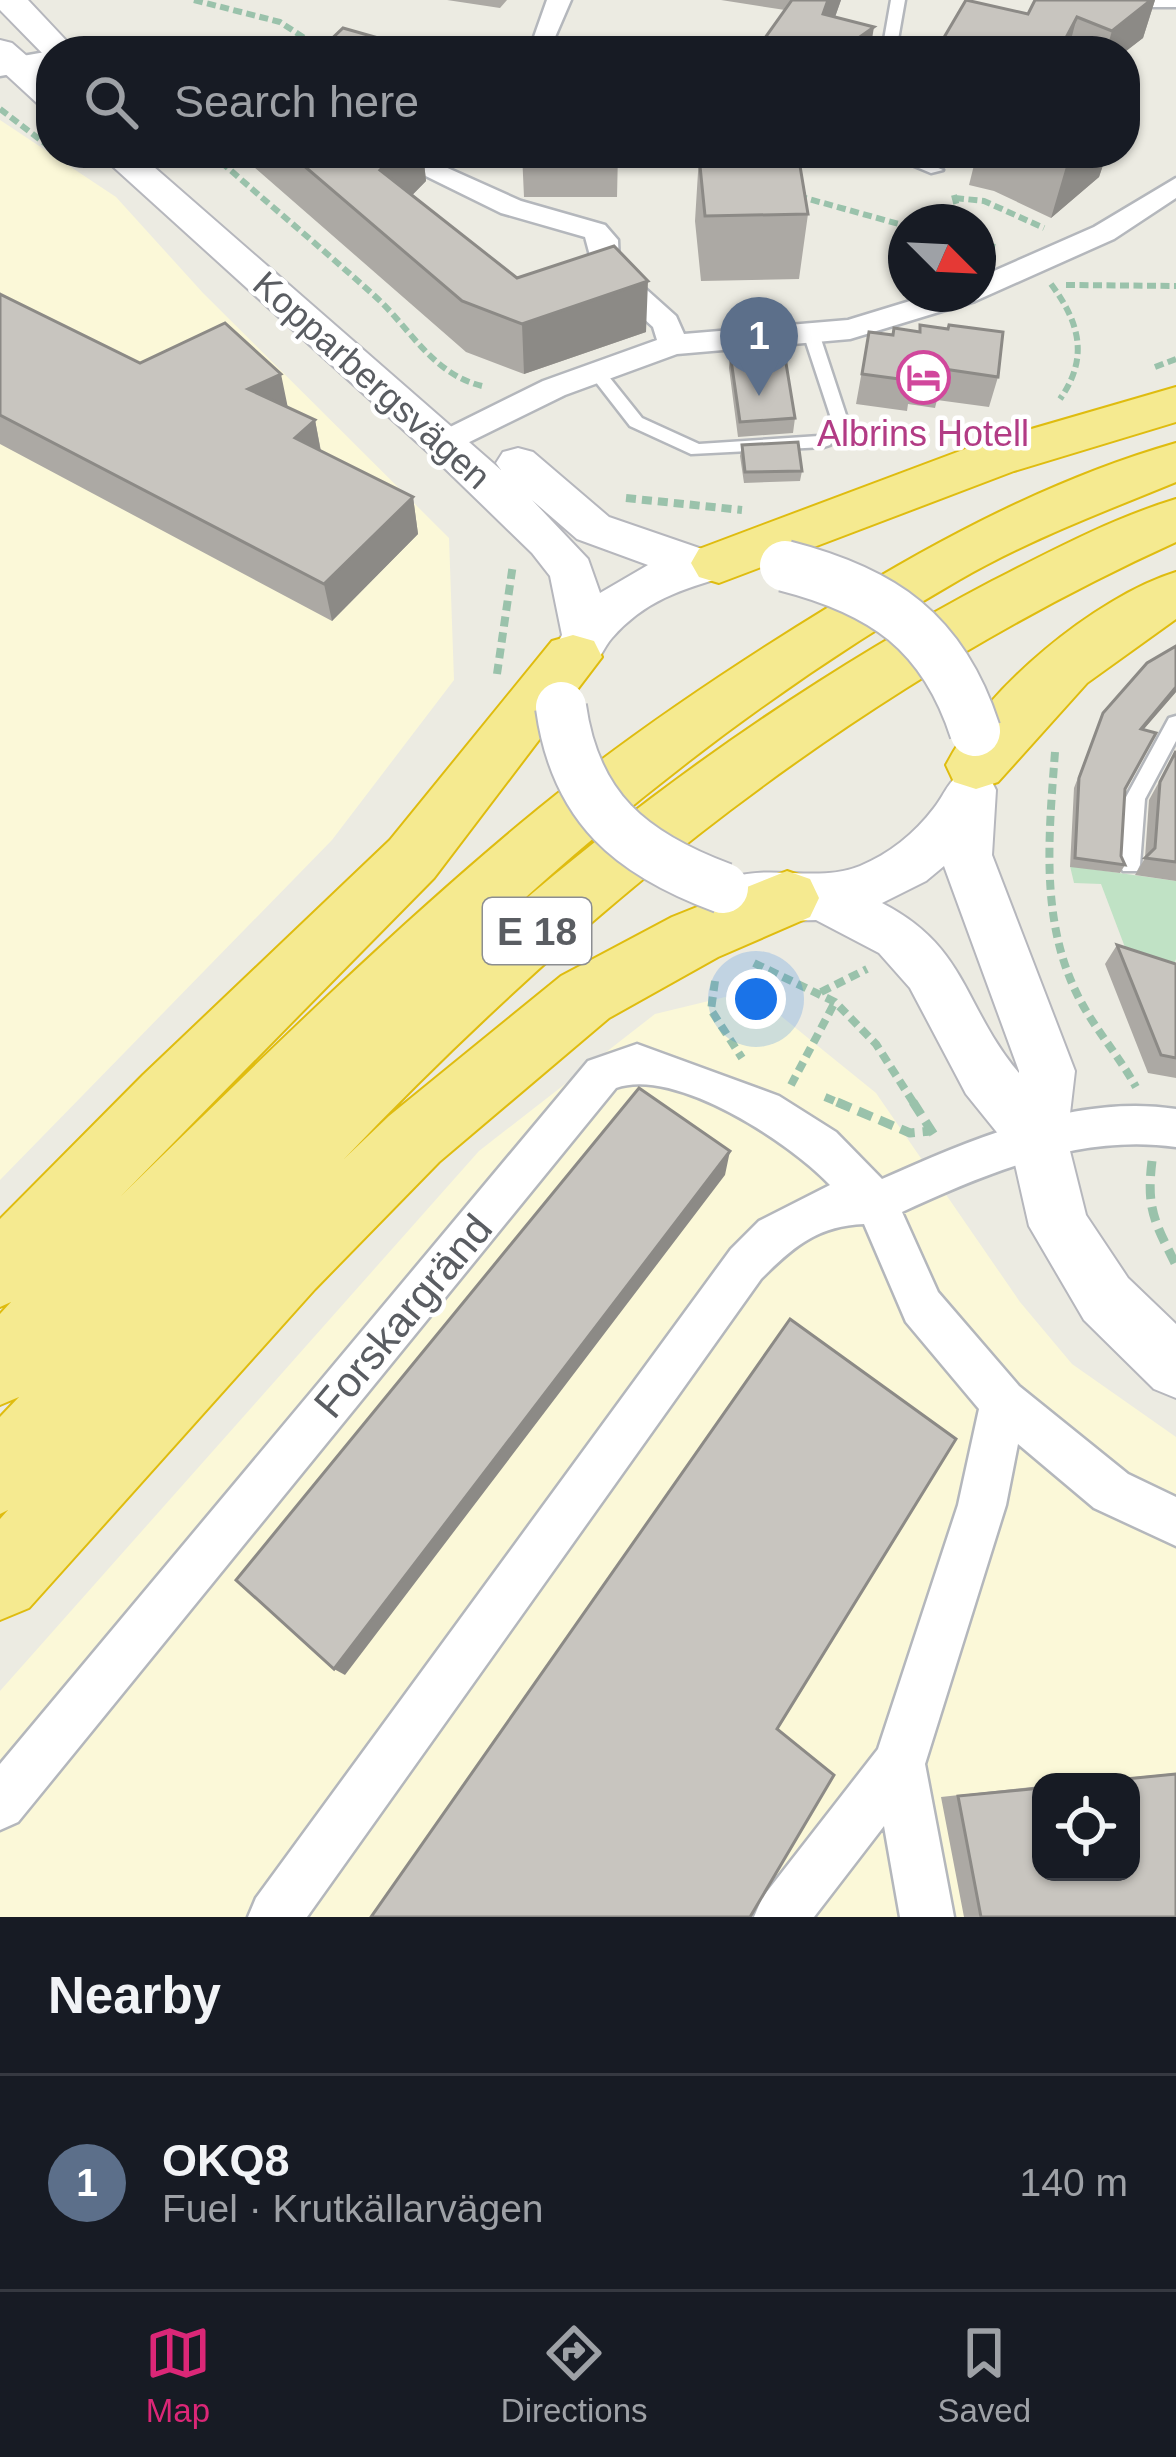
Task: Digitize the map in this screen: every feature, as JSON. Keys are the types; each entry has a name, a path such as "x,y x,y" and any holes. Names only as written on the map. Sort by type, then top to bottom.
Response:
{"highway":[{"path":"710,565 995,458 1176,404"},
{"name":"E 18","path":"0,1367 338,1029 544,842 744,688 940,565 1041,514 1176,461"},
{"name":"E 18","path":"0,1474 348,1108 515,949 645,841 812,713 888,665 1107,548 1176,519"},
{"name":"E 18","path":"974,762 1070,660 1131,615 1176,593"},
{"path":"0,1271 168,1097 412,859 558,683"},
{"name":"E 18","path":"0,1579 289,1264 414,1139 585,997 777,894"}],"street":[{"path":"9,0 44,36"},
{"path":"543,36 559,0"},
{"path":"1152,0 1169,1 1176,11"},
{"name":"Kopparbergsvägen","path":"136,168 475,418 548,541 572,571 558,683"},
{"name":"Kopparbergsvägen","path":"186,168 475,418 550,495 593,529 710,565"},
{"path":"425,168 511,207 595,231 604,240 605,268 666,323 674,345"},
{"path":"996,281 1104,233 1176,186"},
{"path":"475,418 674,345 850,329 906,312"},
{"path":"1038,1139 986,1076 929,971 898,938 777,894 658,861 600,813 570,762 558,683 618,602 647,585 710,565 785,566 847,584 909,620 953,670 974,762 966,855 1047,1071 1038,1139 1059,1226 1106,1299 1176,1367"},
{"name":"E 18","path":"777,894 875,884 918,861 950,830 974,762"},
{"name":"Forskargränd","path":"0,1804 602,1074 637,1062 764,1109 821,1146 876,1203"},
{"path":"275,1917 746,1264 774,1236 828,1205 876,1203 956,1167 1038,1139 1160,1126"},
{"path":"876,1203 922,1307 1003,1402 1111,1491 1176,1522"},
{"path":"781,1917 899,1764 982,1505 1003,1402"},
{"path":"899,1764 927,1917"}],"lane":[{"path":"892,36 898,0"},
{"path":"931,168 936,170"},
{"path":"596,372 636,422 697,450 824,441 838,415 811,333"},
{"path":"1130,865 1135,799 1176,723"}],"path":[{"path":"194,0 276,20 308,36"},
{"path":"0,109 36,137"},
{"path":"228,168 383,304 404,334 468,385 475,418"},
{"path":"936,170 957,204"},
{"path":"797,196 888,221"},
{"path":"956,198 984,201 1038,223 1053,235"},
{"path":"1050,408 1076,375 1082,345 1074,318 1053,285 1176,286"},
{"path":"615,497 763,512"},
{"path":"514,561 490,718 558,683"},
{"path":"1056,737 1046,880 1072,984 1160,1126 1147,1198 1150,1216 1176,1265"},
{"path":"750,962 835,1001 876,1044 956,1167"},
{"path":"724,966 716,977 712,1010 727,1040 754,1072"},
{"path":"789,1090 835,1001"}],"shaded area":[{"path":"0,120 36,144 36,168 72,168 116,197 203,293 449,538 454,680 332,840 0,1180"},
{"path":"750,991 876,1093 1020,1302 1072,1364 1176,1437 1176,1917 0,1917 0,1691 479,1151 655,1014"}],"green space":[{"path":"1070,866 1176,881 1176,959 1156,1029 1101,884 1074,883"}],"building":[{"path":"792,0 828,0 823,14 874,27 861,36 766,36"},
{"path":"966,0 1028,14 1035,0 1151,0 1112,31 1077,17 1067,36 945,36"},
{"path":"343,28 371,36 335,36"},
{"path":"307,168 382,168 517,278 614,246 648,281 522,324 462,301"},
{"path":"700,168 800,168 808,214 705,216"},
{"path":"0,294 140,363 225,323 281,374 248,389 315,420 295,438 413,497 324,584 0,415"},
{"path":"920,325 1003,332 998,377 944,369 943,378 915,374 914,381 862,374 869,332 893,335 894,328 920,332"},
{"path":"784,351 795,418 740,422 730,353"},
{"path":"798,442 802,471 745,472 742,445"},
{"path":"1176,646 1176,687 1141,729 1156,733 1125,789 1121,856 1125,865 1075,858 1079,778 1103,713 1147,663"},
{"path":"1176,751 1176,862 1145,858 1155,848 1160,782"},
{"path":"1117,945 1176,964 1176,1058 1161,1055"},
{"path":"639,1088 730,1151 334,1669 236,1580"},
{"path":"790,1319 956,1439 777,1729 834,1775 750,1917 371,1917"},
{"path":"1176,1774 1176,1917 981,1917 958,1796 1032,1789 1032,1881 1140,1881 1140,1778"}],"place":[{"name":"Albrins Hotell","path":"923,377"},
{"name":"OKQ8","path":"759,396"}]}
